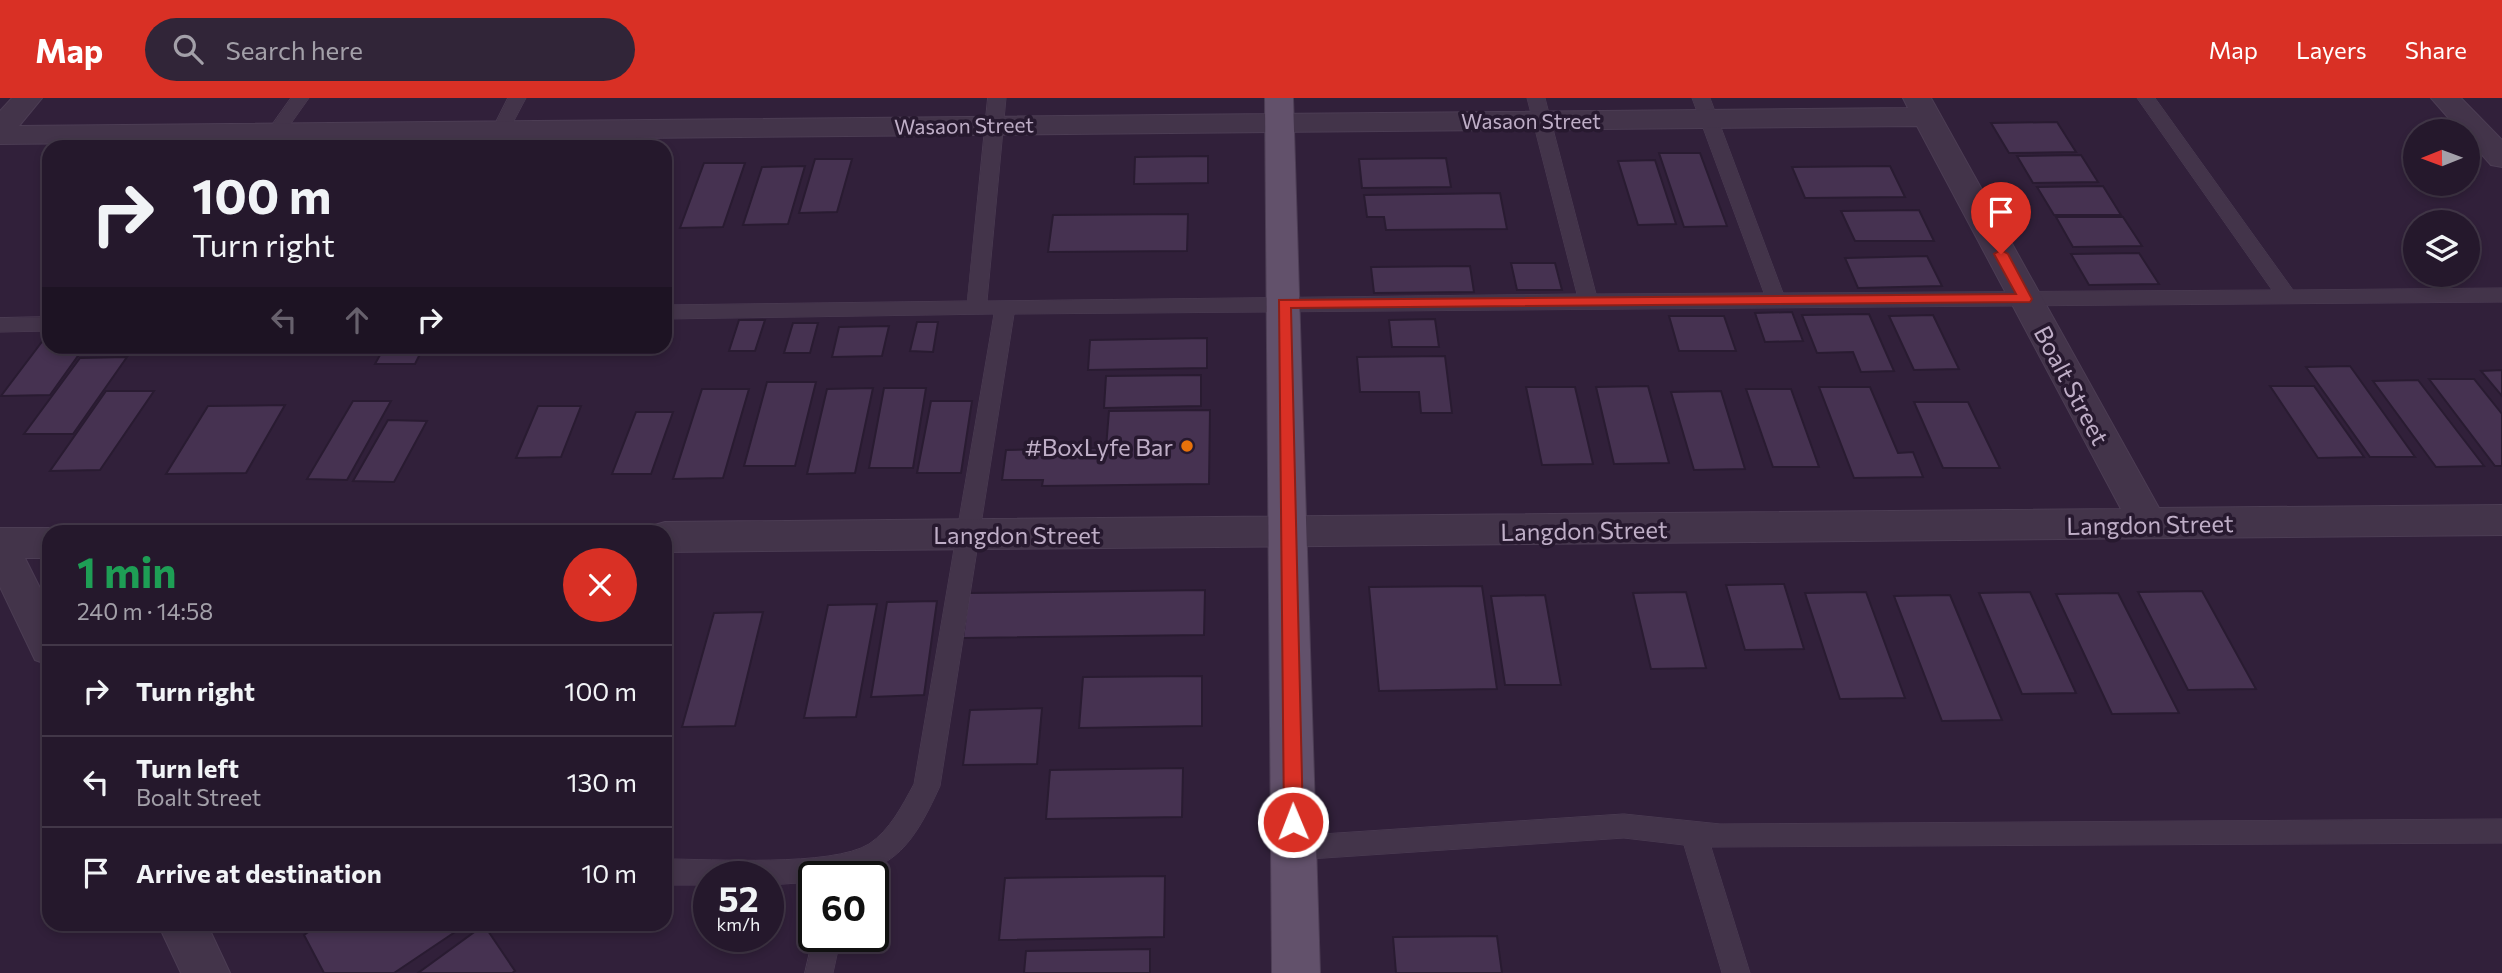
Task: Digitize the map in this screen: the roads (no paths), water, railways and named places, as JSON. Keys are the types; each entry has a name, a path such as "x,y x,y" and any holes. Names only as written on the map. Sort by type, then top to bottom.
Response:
{"main road":[{"path":"1280,110 1296,973"}],"street":[{"path":"0,129 28,98"},
{"path":"2445,98 2496,145"},
{"name":"Wasaon Street","path":"0,135 501,130 994,111 1922,108"},
{"name":"Boalt Street","path":"1922,108 2148,524"},
{"name":"Langdon Street","path":"672,537 2502,520"},
{"path":"42,543 0,545 42,633"},
{"path":"185,931 206,973"}],"lane":[{"path":"276,132 300,98"},
{"path":"501,130 517,98"},
{"path":"2146,98 2287,296"},
{"path":"1705,108 1776,300"},
{"path":"1539,109 1588,301"},
{"path":"976,307 983,264 987,172 994,111"},
{"path":"672,312 1284,303 2502,295"},
{"path":"862,861 876,854 906,824 927,786 970,535 1005,306"},
{"path":"0,325 42,324"},
{"path":"1294,848 1623,826 1734,836 2502,831"},
{"path":"1694,834 1736,973"},
{"path":"672,872 798,872"},
{"path":"819,973 824,952"}],"place":[{"name":"#BoxLyfe Bar","path":"1187,446"}]}
